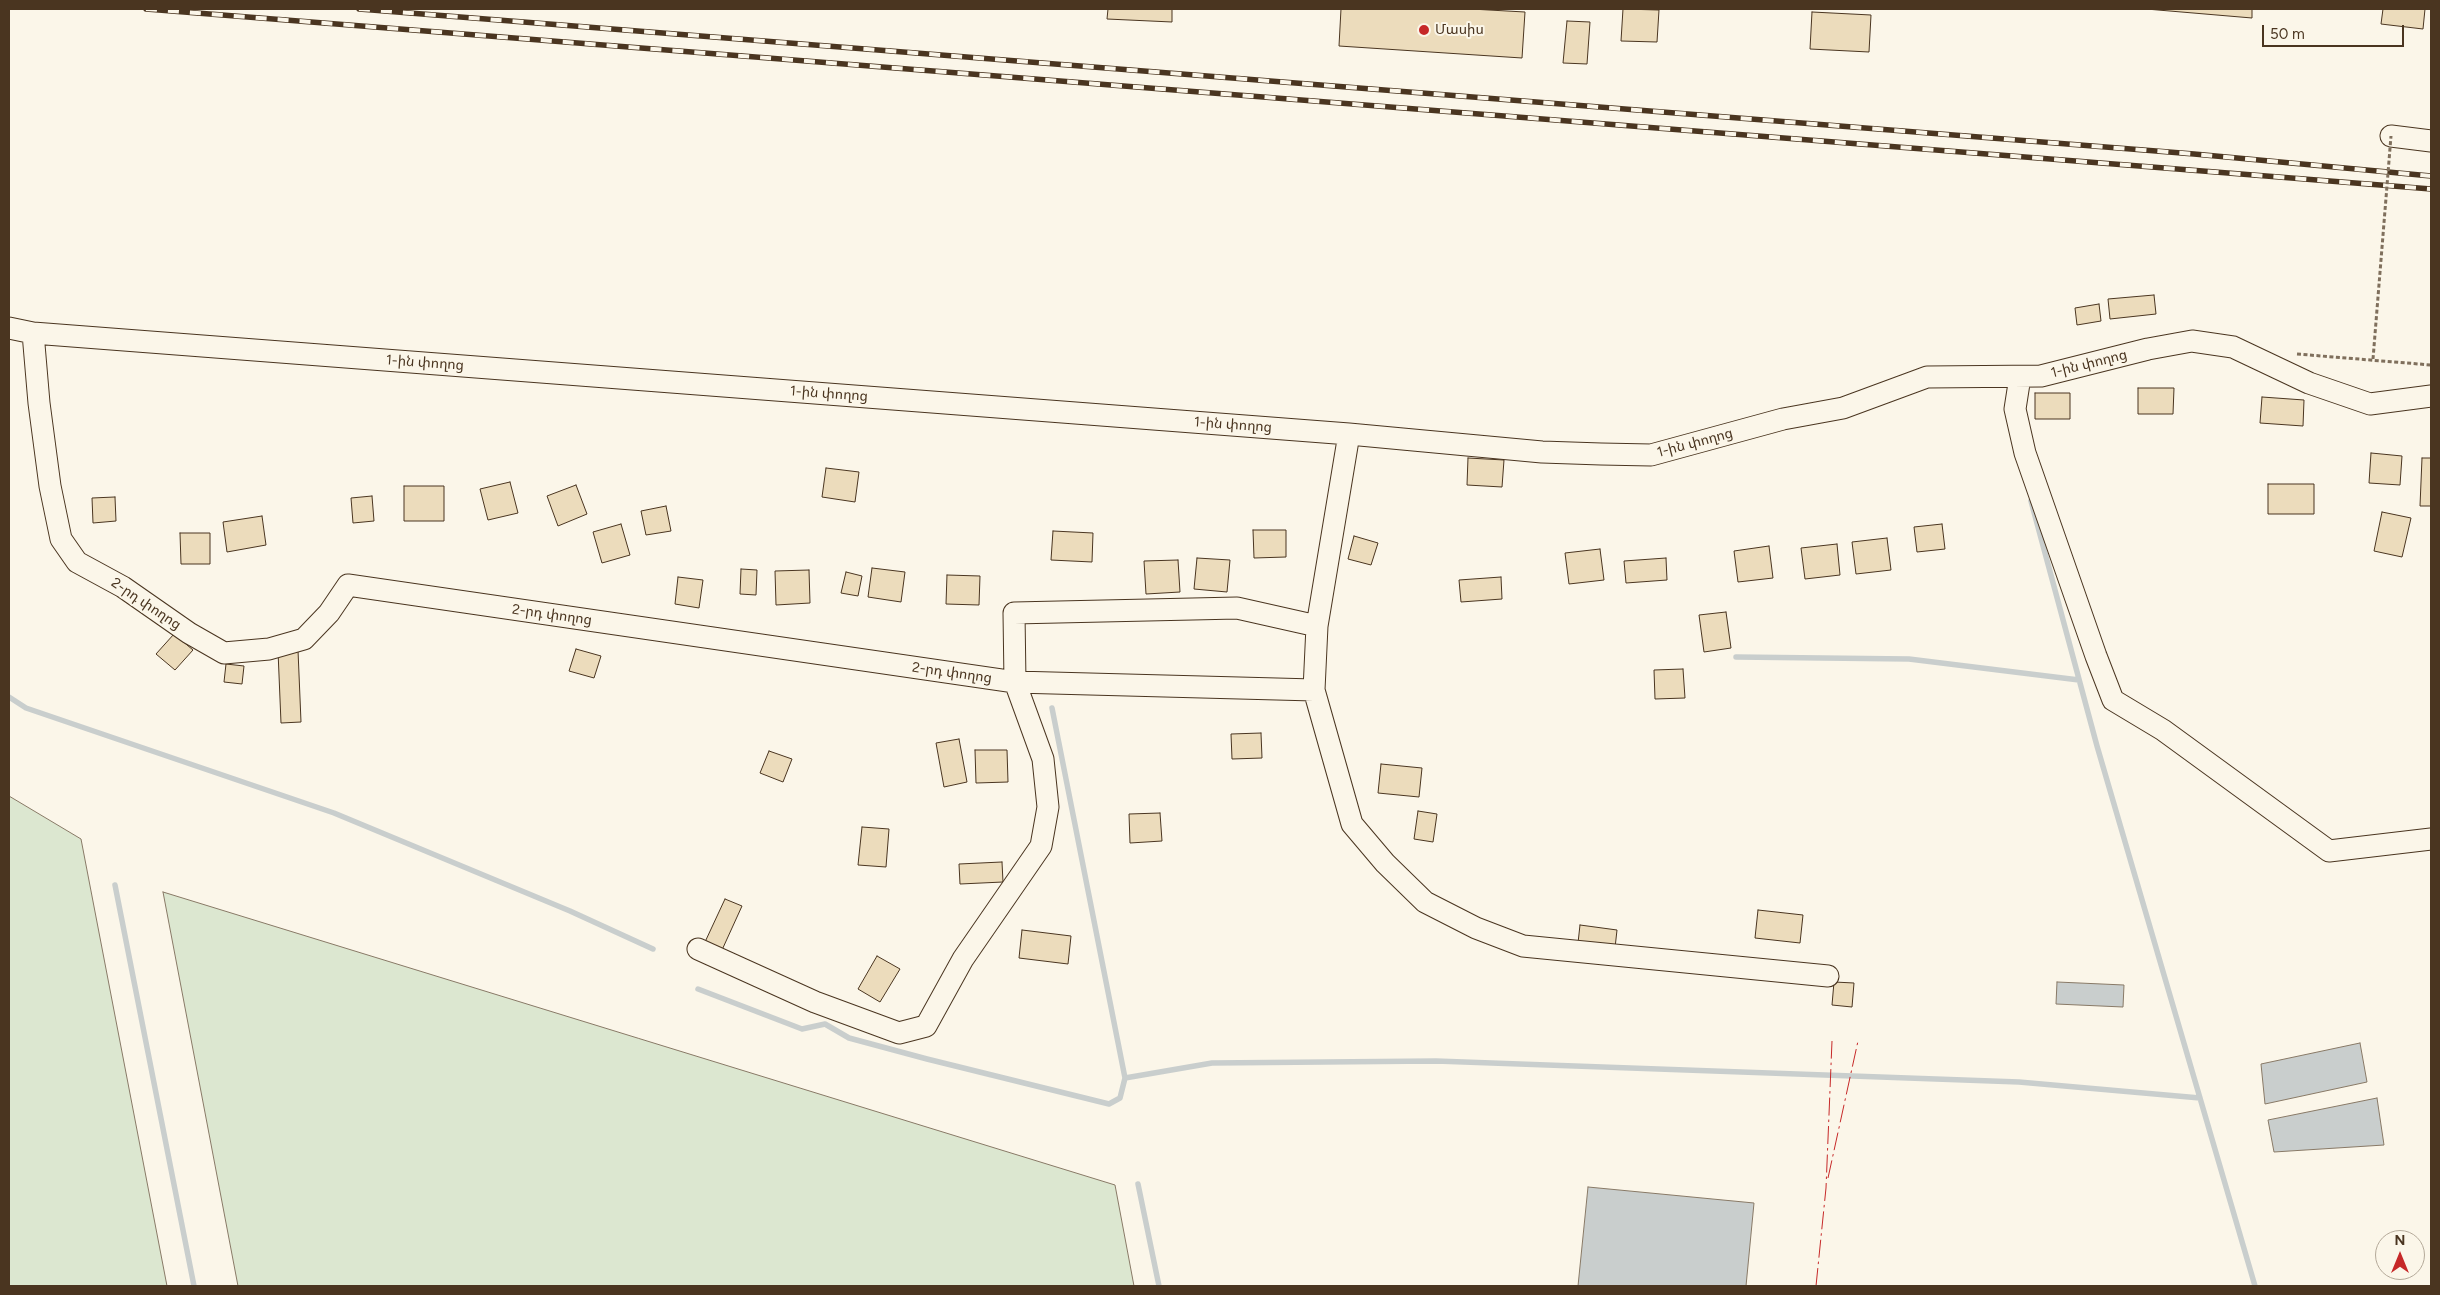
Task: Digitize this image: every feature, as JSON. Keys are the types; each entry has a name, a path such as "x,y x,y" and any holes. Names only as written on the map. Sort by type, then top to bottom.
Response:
{"street":[{"path":"2391,136 2431,141"},
{"name":"1-ին փողոց","path":"9,328 33,332 1349,434 1542,452 1650,455 1783,419 1843,408 1927,376 2041,376 2148,349 2192,341 2233,347 2309,383 2370,404 2431,396"},
{"name":"2-րդ փողոց","path":"33,332 39,403 50,486 61,539 77,562 123,587 189,633 224,653 269,649 304,638 329,613 348,585 1015,682 1314,690"},
{"path":"2020,376 2014,409 2025,453 2113,700 2163,730 2329,851 2431,839"},
{"path":"1349,434 1317,626 1314,690 1352,824 1385,863 1425,902 1476,928 1523,946 1828,976"},
{"path":"698,949 815,1002 899,1033 926,1026 963,959 1041,846 1048,807 1043,759 1015,682 1014,613 1237,608 1317,626"}],"path":[{"path":"2373,359 2391,136"},
{"path":"2294,354 2431,365"}],"green space":[{"path":"9,796 81,839 167,1286 9,1286"},
{"path":"163,892 1115,1185 1134,1286 238,1286"}],"shaded area":[{"path":"2057,982 2124,985 2123,1007 2056,1004"},
{"path":"2360,1043 2367,1082 2265,1104 2261,1064"},
{"path":"2377,1098 2384,1145 2274,1152 2268,1120"},
{"path":"1588,1187 1754,1203 1746,1286 1578,1286"}],"building":[{"path":"1108,9 1172,9 1172,22 1107,19"},
{"path":"1341,9 1471,9 1525,12 1522,58 1339,46"},
{"path":"1623,9 1659,10 1657,42 1621,41"},
{"path":"2146,9 2252,9 2252,18"},
{"path":"2383,9 2425,9 2423,29 2381,24"},
{"path":"1812,12 1871,15 1869,52 1810,49"},
{"path":"1567,21 1590,22 1587,64 1563,63"},
{"path":"2154,295 2156,314 2110,319 2108,299"},
{"path":"2099,304 2101,321 2077,325 2075,308"},
{"path":"2138,388 2174,388 2173,414 2138,414"},
{"path":"2035,393 2070,393 2070,419 2035,419"},
{"path":"2262,397 2304,400 2303,426 2260,423"},
{"path":"2371,453 2402,456 2400,485 2369,483"},
{"path":"1468,458 1504,460 1502,487 1467,485"},
{"path":"2422,458 2431,458 2431,506 2420,506"},
{"path":"826,468 859,472 855,502 822,497"},
{"path":"510,482 518,513 488,520 480,489"},
{"path":"2268,484 2314,484 2314,514 2268,514"},
{"path":"576,485 587,514 558,526 547,496"},
{"path":"404,486 444,486 444,521 404,521"},
{"path":"372,496 374,521 353,523 351,498"},
{"path":"115,497 116,521 93,523 92,498"},
{"path":"666,506 671,531 646,535 641,511"},
{"path":"2382,512 2411,518 2402,557 2374,551"},
{"path":"262,516 266,545 227,552 223,522"},
{"path":"621,524 630,555 602,563 593,532"},
{"path":"1942,524 1945,549 1917,552 1914,527"},
{"path":"1253,530 1286,530 1286,557 1254,558"},
{"path":"1053,531 1093,533 1092,562 1051,560"},
{"path":"180,533 210,533 210,564 181,564"},
{"path":"1354,536 1378,543 1371,565 1348,559"},
{"path":"1887,538 1891,570 1856,574 1852,542"},
{"path":"1837,544 1840,575 1805,579 1801,548"},
{"path":"1769,546 1773,578 1738,582 1734,551"},
{"path":"1600,549 1604,580 1569,584 1565,553"},
{"path":"1197,558 1230,560 1227,592 1194,589"},
{"path":"1666,558 1667,580 1626,583 1624,561"},
{"path":"1178,560 1180,592 1146,594 1144,561"},
{"path":"872,568 905,572 901,602 868,597"},
{"path":"741,569 757,570 756,595 740,594"},
{"path":"809,570 810,603 776,605 775,571"},
{"path":"846,572 862,576 858,596 841,593"},
{"path":"947,575 980,576 979,605 946,604"},
{"path":"678,577 703,580 699,608 675,604"},
{"path":"1501,577 1502,599 1461,602 1459,580"},
{"path":"1726,612 1731,648 1704,652 1699,615"},
{"path":"174,634 193,650 175,670 156,654"},
{"path":"576,649 601,656 594,678 569,671"},
{"path":"298,650 301,722 281,723 278,651"},
{"path":"226,664 244,666 242,684 224,682"},
{"path":"1683,669 1685,698 1655,699 1654,670"},
{"path":"1261,733 1262,758 1232,759 1231,734"},
{"path":"959,739 967,782 944,787 936,743"},
{"path":"975,750 1007,750 1008,782 976,783"},
{"path":"769,751 792,759 783,782 760,773"},
{"path":"1381,764 1422,768 1419,797 1378,793"},
{"path":"1418,811 1437,814 1433,842 1414,839"},
{"path":"1160,813 1162,841 1130,843 1129,814"},
{"path":"862,827 889,829 886,867 858,865"},
{"path":"1002,862 1003,882 960,884 959,864"},
{"path":"725,899 742,906 722,950 705,942"},
{"path":"1758,910 1803,915 1800,943 1755,938"},
{"path":"1580,925 1617,930 1615,948 1578,943"},
{"path":"1022,930 1071,936 1068,964 1019,958"},
{"path":"877,956 900,969 880,1002 858,989"},
{"path":"1834,982 1854,983 1852,1007 1832,1005"}],"waterway":[{"path":"2031,501 2097,746 2255,1286"},
{"path":"1736,657 1909,659 2079,680"},
{"path":"9,697 26,708 334,813 570,911 653,949"},
{"path":"698,989 802,1029 825,1024 849,1038 927,1059 1109,1104 1120,1098 1125,1078 1052,708"},
{"path":"115,885 194,1286"},
{"path":"1125,1078 1212,1063 1436,1061 2019,1082 2200,1098"},
{"path":"1138,1184 1159,1286"}],"railway":[{"path":"146,9 2431,189"},
{"path":"359,9 2194,154 2431,176"}],"power":[{"path":"1816,1286 1826,1188 1832,1041"},
{"path":"1828,1178 1858,1041"}],"place":[{"name":"Մասիս","path":"1424,30"}]}
